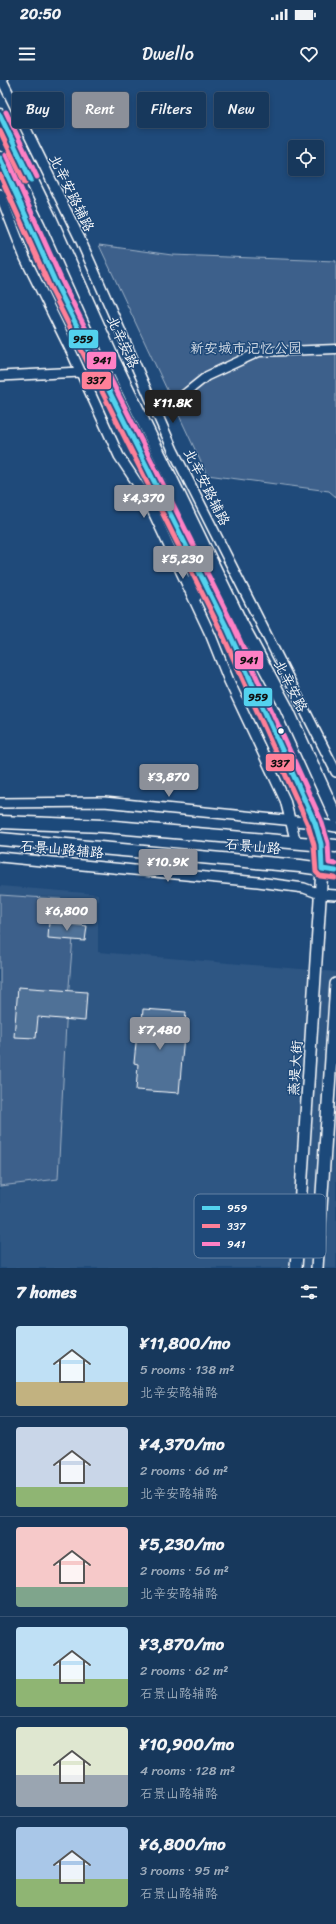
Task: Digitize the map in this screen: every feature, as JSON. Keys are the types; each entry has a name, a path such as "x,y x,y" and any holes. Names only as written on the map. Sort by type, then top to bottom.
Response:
{"main road":[{"name":"北辛安路","path":"0,115 113,359 241,623 286,708 336,817"},
{"path":"0,158 32,227 56,284 102,380 227,628 315,823 321,844 322,869"},
{"name":"石景山路","path":"4,821 103,826 336,846"},
{"name":"石景山路","path":"0,839 300,866 336,872"},
{"name":"燕堤大街","path":"301,1194 322,869"},
{"path":"322,1194 336,984"},
{"name":"燕堤大街","path":"296,1268 297,1258"},
{"path":"317,1268 318,1258"}],"street":[{"name":"北辛安路辅路","path":"2,80 12,102"},
{"path":"8,131 17,128"},
{"name":"北辛安路辅路","path":"24,128 80,239 173,450 336,772"},
{"path":"0,188 1,196 25,258 81,372 119,456 145,495 211,636 228,681 285,800 292,820 296,843"},
{"path":"153,402 164,398 169,402 176,400 207,376 259,352 336,349"},
{"path":"0,376 81,372"},
{"path":"173,450 173,481"},
{"path":"190,553 196,605"},
{"path":"0,803 104,802 292,820 336,827"},
{"name":"石景山路辅路","path":"0,857 258,882 304,888 320,894 336,895"}],"shaded area":[{"path":"0,886 98,894 98,952 336,972 336,1268 0,1268"}],"green space":[{"name":"新安城市记忆公园","path":"99,245 172,255 336,261 336,497 329,491 207,475"},
{"path":"0,895 76,900 66,1023 58,1179 0,1186"}],"building":[{"path":"49,922 87,926 85,941 48,938"},
{"path":"18,987 87,992 85,1021 38,1017 36,1038 14,1037"},
{"path":"143,1009 186,1012 179,1093 136,1090 138,1064 134,1063 137,1033 141,1034"}],"transit line":[{"name":"941","path":"6,112 37,177"},
{"name":"959","path":"0,115 31,180"},
{"name":"337","path":"0,131 25,183"},
{"name":"941","path":"6,155 62,281 233,625 321,820 328,843 329,863 336,864"},
{"name":"959","path":"0,158 56,284 227,628 315,823 321,844 322,869 336,871"},
{"name":"337","path":"0,175 50,287 221,631 308,825 314,845 316,872 320,876 335,878"}]}
